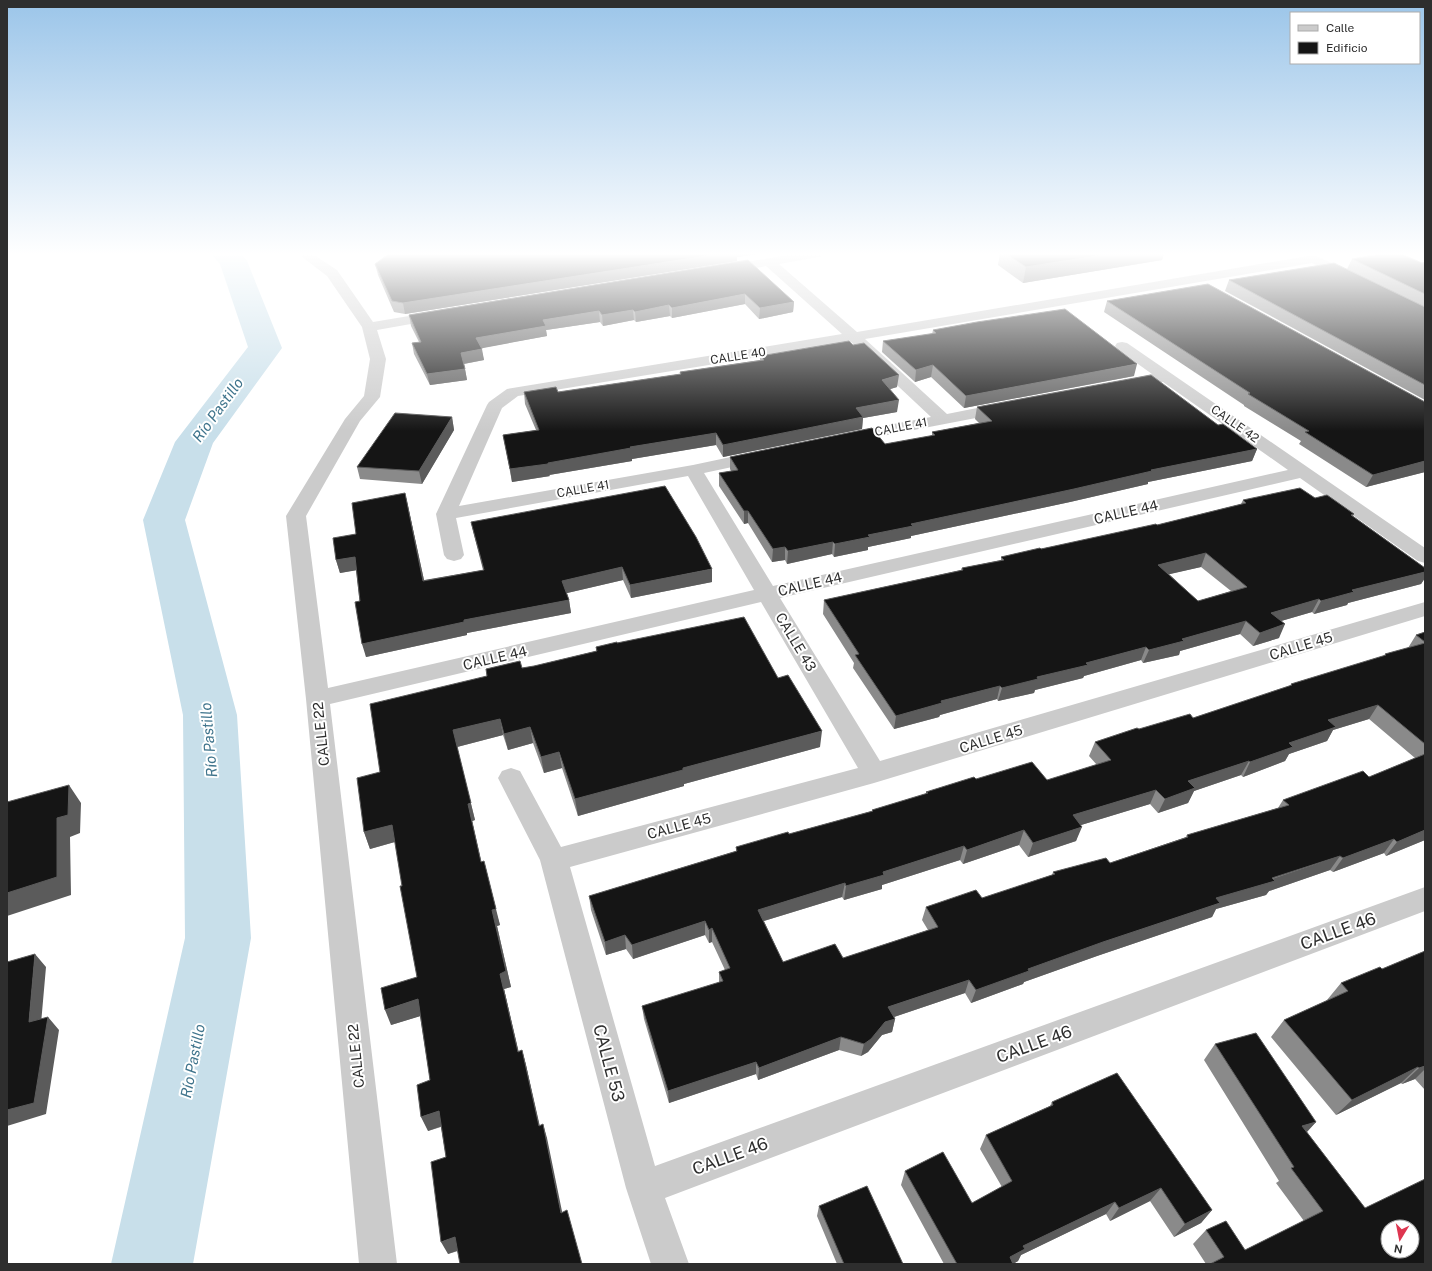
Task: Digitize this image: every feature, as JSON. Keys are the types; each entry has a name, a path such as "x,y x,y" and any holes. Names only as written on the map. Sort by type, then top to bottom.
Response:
{"street":[{"name":"CALLE 22","path":"359,312 369,327 378,359 372,396 353,419 296,516 318,699 378,1264"},
{"path":"826,312 943,419"},
{"name":"CALLE 40","path":"446,514 495,405 513,392 997,312"},
{"path":"369,327 455,313"},
{"name":"CALLE 42","path":"1122,346 1167,376 1425,558"},
{"path":"1113,386 1167,376"},
{"name":"CALLE 41","path":"833,441 1020,404"},
{"name":"CALLE 41","path":"446,514 693,470 779,452"},
{"name":"CALLE 43","path":"693,470 874,773"},
{"name":"CALLE 44","path":"318,699 768,594 1304,472"},
{"path":"446,514 454,555"},
{"name":"CALLE 45","path":"554,860 874,773 1425,609"},
{"name":"CALLE 53","path":"511,778 554,860 644,1188 670,1264"},
{"name":"CALLE 46","path":"644,1188 1425,899"}],"building":[{"path":"426,312 591,312 543,320 546,326 476,338 482,349 461,353 465,369 427,374 412,343 421,342 409,315"},
{"path":"600,312 619,312 602,315"},
{"path":"1043,312 1069,312 1137,364 966,396 933,365 916,370 883,341 936,333 933,330"},
{"path":"1125,312 1260,312 1425,402 1425,461 1373,475 1305,432 1309,431 1248,394 1250,393"},
{"path":"1289,312 1425,312 1425,385"},
{"path":"849,341 853,345 864,343 899,375 882,380 899,400 856,408 863,417 723,445 716,433 630,447 631,448 548,464 510,469 503,435 539,430 524,392 556,387 558,392 681,374 680,372 764,360 760,356"},
{"path":"1151,375 1218,425 1223,424 1257,449 1151,470 1152,471 1074,489 911,524 913,526 868,535 870,537 835,544 833,542 788,551 785,547 773,549 748,511 744,511 719,473 738,470 730,457 872,428 885,444 935,435 932,432 992,421 977,407"},
{"path":"395,413 452,417 419,471 357,467"},
{"path":"665,486 696,537 712,569 630,585 622,567 562,581 569,600 464,620 464,622 362,644 355,602 360,601 355,557 336,560 333,538 356,534 352,503 405,493 423,581 484,570 471,522"},
{"path":"1300,488 1315,498 1327,495 1354,514 1351,515 1425,568 1425,572 1352,590 1354,592 1321,601 1319,599 1271,613 1285,624 1260,633 1246,621 1182,639 1184,641 1149,650 1146,647 1086,663 1088,665 1037,677 1038,679 1002,688 1000,686 941,701 942,703 896,716 855,655 859,654 824,600 963,570 962,568 1004,560 1001,557 1040,548 1157,525 1246,503 1243,500","holes":["1206,553 1247,587 1198,601 1158,565"]},
{"path":"744,617 778,678 788,675 822,731 683,768 683,770 575,799 559,752 541,757 530,727 504,734 500,719 453,730 471,803 468,804 481,862 484,861 496,909 492,910 506,971 500,974 518,1052 522,1050 539,1126 543,1124 561,1213 567,1210 582,1264 460,1264 455,1237 441,1242 431,1162 446,1157 439,1111 421,1117 417,1085 430,1080 418,999 385,1010 381,988 417,977 400,886 402,886 392,825 364,832 357,778 380,772 370,704 487,676 486,669 520,661 522,668 534,666 597,651 596,647 617,642"},
{"path":"1425,632 1425,642 1416,635"},
{"path":"1425,643 1425,744 1378,705 1328,720 1336,727 1289,743 1293,747 1188,781 1195,788 1165,799 1156,790 1073,815 1082,827 1033,843 1024,830 967,850 964,846 883,872 884,875 846,886 845,883 758,910 783,962 835,944 843,958 938,927 926,907 976,890 982,898 1055,874 1053,872 1106,858 1110,863 1188,837 1187,835 1289,805 1283,800 1363,771 1369,777 1425,754 1425,830 1397,842 1394,839 1343,858 1340,856 1272,878 1275,881 1216,898 1220,903 1103,942 1028,969 1029,971 976,990 969,980 888,1007 895,1019 885,1022 871,1039 864,1044 841,1037 759,1068 756,1062 668,1091 642,1006 723,981 719,972 730,968 712,928 709,930 705,921 632,945 625,935 605,942 589,896 737,851 736,847 788,832 789,834 873,811 872,810 974,777 976,779 1032,762 1047,780 1111,760 1095,742 1137,728 1139,729 1190,714 1193,718 1292,685 1291,684"},
{"path":"69,785 68,815 57,818 57,877 7,893 7,802"},
{"path":"1425,951 1425,1066 1418,1067 1352,1100 1284,1020 1348,991 1341,983 1380,967 1382,969"},
{"path":"35,954 29,1022 48,1017 34,1103 7,1110 7,962"},
{"path":"1256,1033 1316,1122 1302,1126 1365,1208 1425,1179 1425,1264 1210,1264 1224,1257 1206,1230 1226,1221 1245,1250 1323,1211 1291,1168 1294,1167 1215,1044"},
{"path":"1117,1073 1212,1210 1185,1224 1161,1188 1119,1208 1115,1202 1023,1246 1025,1249 1010,1257 1013,1264 957,1264 905,1171 943,1152 972,1203 1012,1181 986,1135 1053,1105 1052,1102"},
{"path":"867,1186 903,1264 844,1264 819,1206"}],"waterway":[{"name":"Río Pastillo","path":"152,1264 218,938 210,715 164,520 194,442 265,348 252,312"}]}
